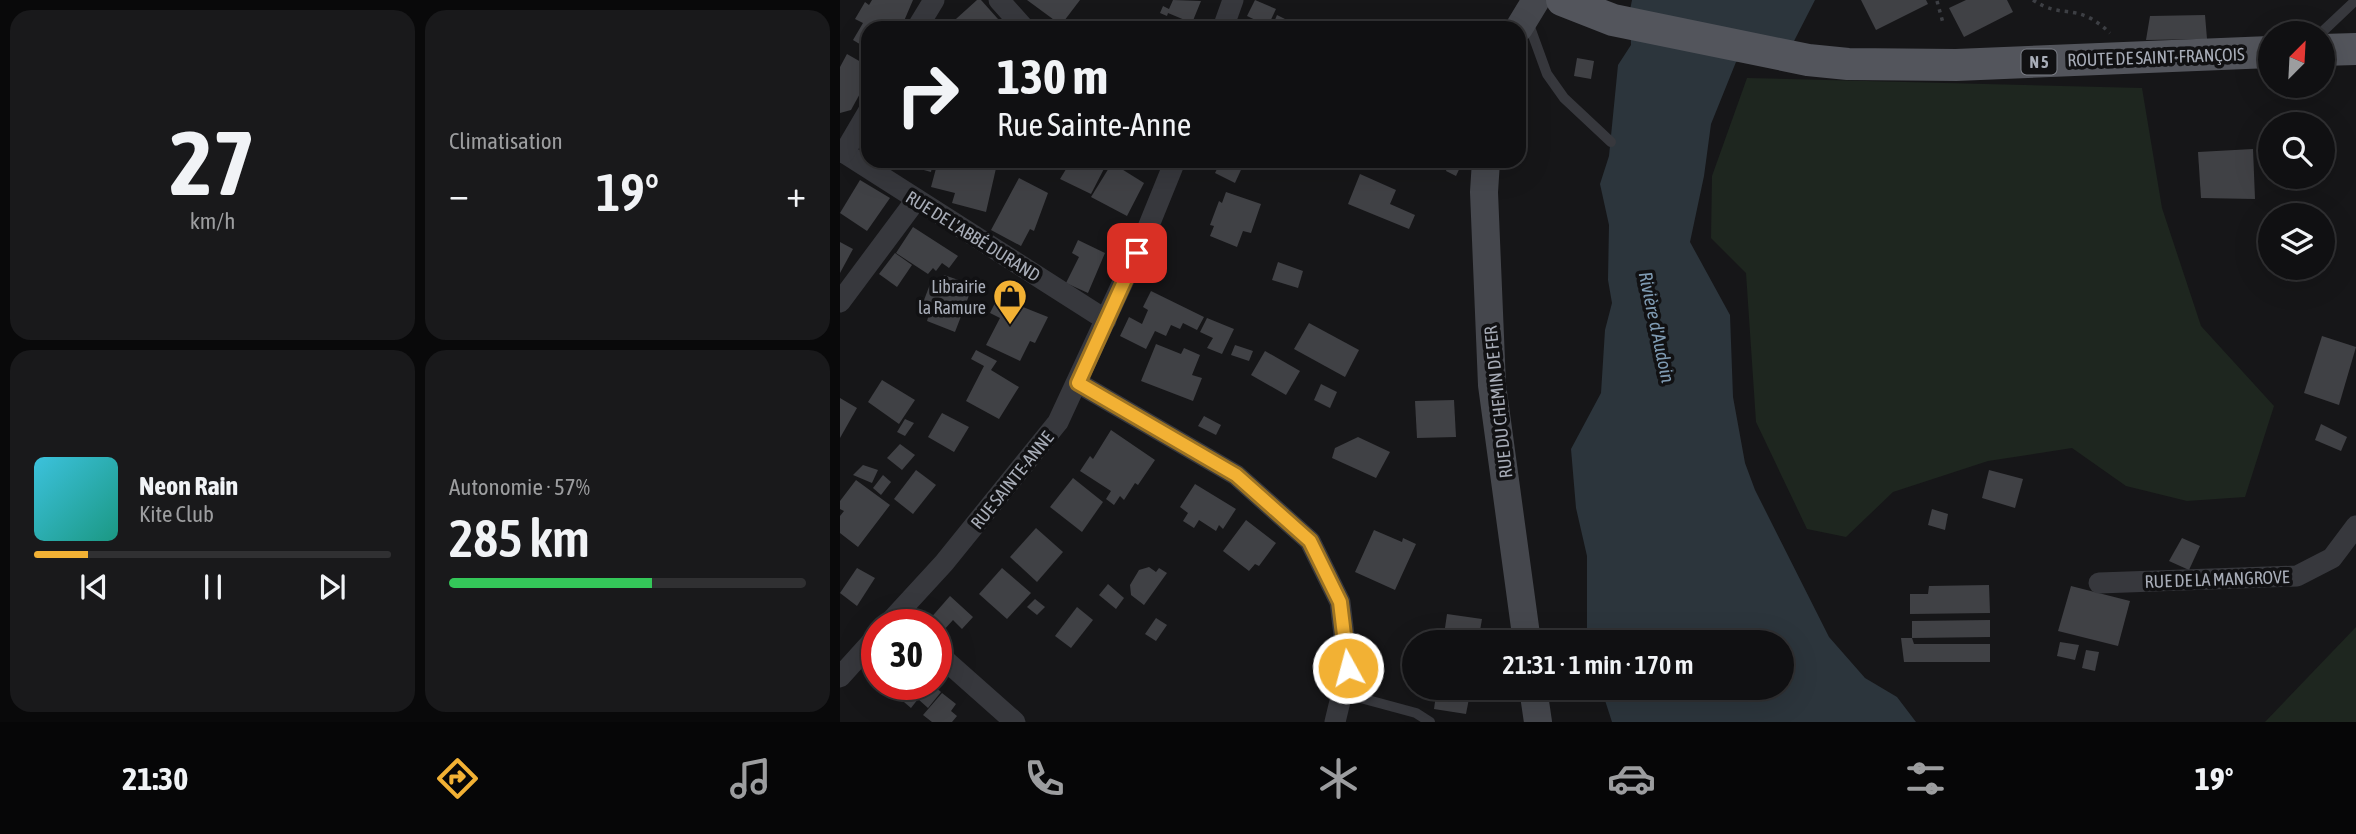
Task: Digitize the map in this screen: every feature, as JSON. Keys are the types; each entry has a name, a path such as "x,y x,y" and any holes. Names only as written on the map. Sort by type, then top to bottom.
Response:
{"main road":[{"name":"ROUTE DE SAINT-FRANÇOIS","path":"1562,0 1613,20 1808,60 1887,66 2258,53"},
{"path":"2335,50 2356,49"},
{"name":"RUE DU CHEMIN DE FER","path":"1486,168 1484,192 1492,385 1525,630"},
{"path":"1535,700 1538,722"}],"street":[{"path":"921,21 934,0"},
{"path":"999,0 1018,21"},
{"path":"1226,21 1233,0"},
{"path":"842,151 861,122"},
{"name":"RUE DE L'ABBÉ DURAND","path":"842,151 861,164"},
{"name":"RUE DE L'ABBÉ DURAND","path":"868,168 1105,320"},
{"name":"RUE SAINTE-ANNE","path":"907,609 1038,451 1058,422 1078,383 1172,168"},
{"path":"840,302 916,200"},
{"path":"1078,383 1236,475 1310,541 1340,602 1348,668 1335,722"},
{"name":"RUE DE LA MANGROVE","path":"2099,583 2297,576 2332,558 2356,526"},
{"path":"840,677 861,654"},
{"path":"952,666 1015,722"}],"lane":[{"path":"2334,21 2356,0"},
{"path":"1527,15 1547,74 1564,98 1611,142"},
{"path":"1342,693 1416,713 1430,722"}],"path":[{"path":"1938,0 1943,23"},
{"path":"2033,0 2044,7 2084,9 2096,17 2115,39 2126,59"}],"shaded area":[{"path":"1747,78 2142,88 2162,208 2201,326 2274,406 2245,497 2187,501 2126,486 2072,448 1988,461 1893,492 1846,537 1807,529 1756,422 1746,273 1711,238 1712,176"},
{"path":"2356,627 2356,722 2265,722"}],"water":[{"name":"Rivière d'Audoin","path":"1632,0 1815,0 1793,43 1736,62 1711,124 1704,176 1690,242 1730,315 1733,397 1745,463 1755,490 1829,637 1865,678 1897,697 1916,722 1612,722 1605,700 1794,700 1794,630 1587,630 1587,556 1576,508 1571,449 1601,393 1605,330 1612,303 1608,280 1609,225 1600,184 1609,156 1618,65 1631,45"}],"building":[{"path":"872,0 913,0 904,21 861,22 855,19 865,2 869,5"},
{"path":"977,0 981,0 998,19 997,21 954,21"},
{"path":"1027,0 1080,0 1064,21 1056,21"},
{"path":"1173,0 1201,1 1193,21 1160,13 1163,6 1169,9"},
{"path":"1255,0 1276,9 1270,21 1258,21 1247,16"},
{"path":"1861,0 1926,0 1928,4 1876,30"},
{"path":"1966,0 2007,0 2013,12 1964,37 1949,8"},
{"path":"1277,15 1287,20 1286,21 1274,21"},
{"path":"2205,15 2207,39 2146,40 2150,16"},
{"path":"861,26 861,45 853,40"},
{"path":"847,54 861,62 861,92 851,110 840,113 840,67"},
{"path":"1577,58 1594,61 1591,79 1574,76"},
{"path":"2253,149 2255,199 2201,198 2198,152"},
{"path":"936,168 996,168 986,212 952,203 955,193 931,187"},
{"path":"1067,168 1104,168 1091,194 1060,179"},
{"path":"1109,168 1120,168 1144,183 1127,216 1091,197"},
{"path":"1218,168 1242,168 1235,183 1215,173"},
{"path":"1447,168 1460,168 1456,176 1446,171"},
{"path":"1360,174 1396,190 1390,204 1415,215 1409,229 1348,204"},
{"path":"1019,178 1048,193 1034,231 1030,229 1021,246 991,230"},
{"path":"860,180 890,198 867,231 840,213"},
{"path":"1226,192 1261,204 1251,233 1243,231 1237,247 1210,236 1214,226 1210,225 1219,201 1222,203"},
{"path":"913,227 958,256 949,268 942,263 936,271 933,268 928,274 896,253"},
{"path":"1078,240 1105,253 1088,293 1066,283 1079,257 1072,253"},
{"path":"840,242 853,249 840,273"},
{"path":"895,253 912,265 897,287 879,274"},
{"path":"1278,262 1303,271 1298,288 1272,280"},
{"path":"944,275 973,285 955,332 927,321 930,311 921,308 932,279 941,282"},
{"path":"1151,291 1204,317 1197,330 1183,323 1180,329 1171,325 1166,336 1155,331 1146,349 1120,336 1129,317 1142,324 1148,310 1143,307"},
{"path":"998,297 1048,317 1035,343 1030,341 1020,361 986,345 1000,318 990,313"},
{"path":"1207,318 1234,329 1222,354 1207,348 1213,338 1200,332"},
{"path":"1309,323 1359,350 1345,377 1294,349"},
{"path":"2322,336 2356,347 2339,405 2304,393"},
{"path":"1156,344 1181,354 1184,348 1200,355 1192,375 1202,378 1193,401 1141,381"},
{"path":"1235,345 1253,351 1249,361 1231,355"},
{"path":"976,350 997,361 991,370 1019,387 999,419 966,401 984,366 971,359"},
{"path":"1265,351 1300,371 1286,395 1251,375"},
{"path":"882,380 915,400 899,424 868,402"},
{"path":"1321,384 1337,392 1330,408 1314,400"},
{"path":"840,398 857,408 840,438"},
{"path":"1454,400 1456,437 1417,438 1415,401"},
{"path":"942,413 969,427 954,452 928,437"},
{"path":"1204,416 1221,425 1216,435 1198,426"},
{"path":"905,419 914,423 905,436 897,432"},
{"path":"2321,424 2347,437 2341,451 2315,440"},
{"path":"1111,430 1155,460 1138,485 1135,483 1124,500 1120,496 1114,505 1106,499 1111,491 1080,471 1090,456 1093,459"},
{"path":"1358,437 1390,452 1376,478 1332,458 1335,448"},
{"path":"900,444 915,455 902,470 887,458"},
{"path":"863,465 878,470 872,483 853,475"},
{"path":"916,470 936,485 913,514 894,499"},
{"path":"1989,470 2023,479 2015,508 1982,498"},
{"path":"883,475 891,482 881,495 873,488"},
{"path":"1073,478 1103,502 1082,532 1050,507"},
{"path":"856,480 890,505 858,547 840,533 840,516 844,511 840,509 840,501"},
{"path":"1195,484 1236,509 1223,529 1219,525 1216,531 1199,520 1194,528 1183,521 1188,513 1180,507"},
{"path":"1932,509 1948,514 1945,530 1928,525"},
{"path":"1246,520 1276,543 1259,566 1255,564 1249,571 1223,551"},
{"path":"1036,528 1063,552 1037,582 1010,557"},
{"path":"1374,530 1402,542 1403,538 1416,544 1395,590 1355,572"},
{"path":"2182,538 2200,546 2189,570 2169,561"},
{"path":"1149,567 1156,572 1159,568 1167,573 1144,605 1131,595 1130,585 1139,570"},
{"path":"857,568 875,578 857,606 840,593"},
{"path":"1002,568 1031,593 1007,619 979,594"},
{"path":"1108,584 1124,598 1116,609 1099,595"},
{"path":"1989,585 1990,613 1910,614 1910,594 1928,594 1929,586"},
{"path":"2071,586 2130,601 2118,646 2058,631"},
{"path":"950,596 973,617 962,629 952,621 952,609 939,609"},
{"path":"1035,599 1045,607 1037,615 1027,607"},
{"path":"1077,607 1093,620 1071,648 1055,636"},
{"path":"1447,614 1482,619 1480,630 1445,630"},
{"path":"1156,618 1167,625 1156,641 1145,634"},
{"path":"1990,620 1990,637 1912,638 1912,621"},
{"path":"1901,638 1912,638 1914,644 1990,644 1990,662 1904,662"},
{"path":"2060,642 2079,645 2075,660 2057,656"},
{"path":"2086,650 2099,652 2095,671 2082,668"},
{"path":"902,700 917,700 911,708"},
{"path":"919,700 934,700 928,708"},
{"path":"936,700 951,700 956,704 951,711 957,716 952,722 932,722 923,715"},
{"path":"1435,700 1469,700 1466,714 1434,709"}],"place":[{"name":"Librairie la Ramure","path":"1010,326"}],"route":[{"path":"1137,253 1078,383 1236,475 1310,541 1340,602 1348,668"}]}
